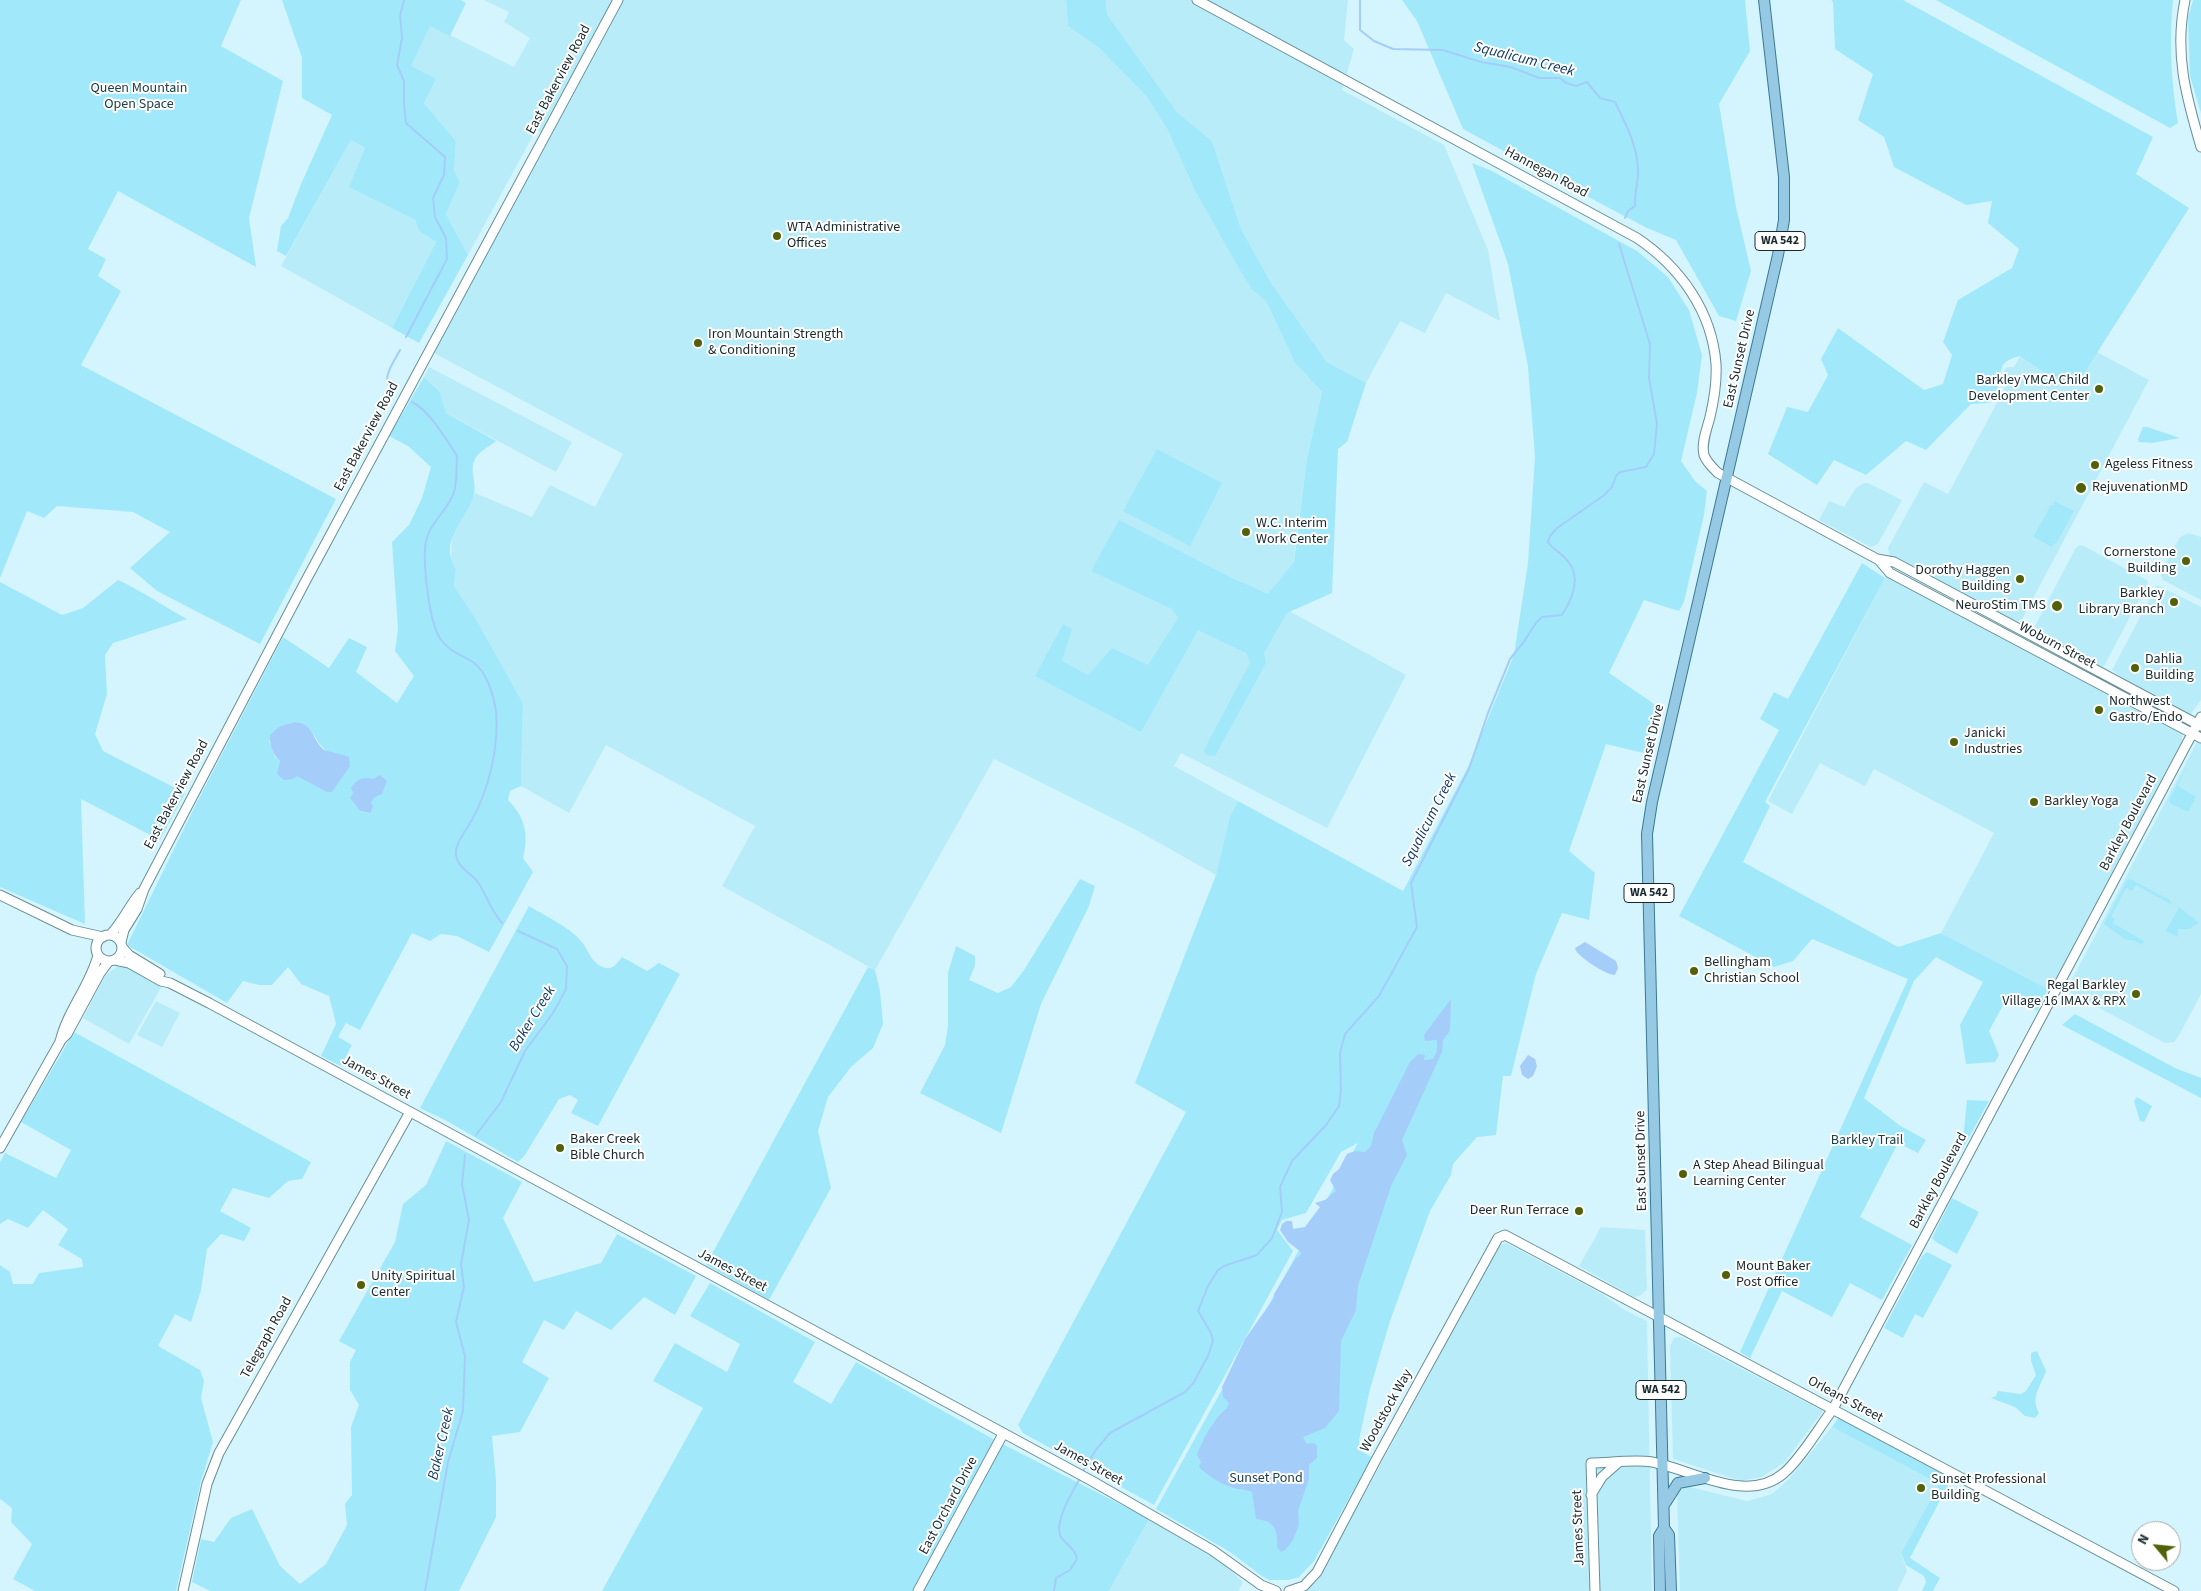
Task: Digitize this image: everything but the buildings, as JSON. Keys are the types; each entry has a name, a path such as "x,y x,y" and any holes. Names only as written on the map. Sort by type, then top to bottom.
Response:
{"main road":[{"name":"East Bakerview Road","path":"121,945 124,930 137,909 144,888 300,590 618,0"},
{"name":"Hannegan Road","path":"1197,0 1637,238 1660,255 1677,271 1690,289 1704,316 1712,338 1716,365 1715,393 1703,451 1707,462 1726,478"},
{"name":"East Sunset Drive","path":"1660,1591 1659,1536 1664,1528 1664,1506 1647,834 1652,802 1778,255 1784,220 1784,177 1764,0"},
{"path":"2185,0 2180,49 2183,80 2201,147"},
{"name":"Woburn Street","path":"1726,478 1877,559 1894,562 2200,723"},
{"name":"Woburn Street","path":"1877,559 1890,573 2197,735"},
{"name":"Barkley Boulevard","path":"1591,1463 1649,1462 1663,1464 1743,1488 1767,1483 1787,1469 1833,1409 2197,735 2200,723"},
{"name":"East Bakerview Road","path":"106,936 118,927 130,906 144,888"},
{"path":"0,895 72,930 97,951 104,960 112,960"},
{"path":"0,1148 60,1042 67,1034 100,973 121,953 121,945 117,938 72,930"},
{"path":"60,1042 62,1029 93,971 98,940 106,936"},
{"name":"James Street","path":"121,945 128,955 164,976 170,983"},
{"name":"James Street","path":"112,960 129,963 161,981 170,983 1092,1481 1212,1550 1260,1585 1276,1591"},
{"name":"Telegraph Road","path":"183,1591 207,1484 219,1453 410,1112"},
{"name":"Orleans Street","path":"1502,1235 1506,1235 1659,1316 2174,1591"},
{"name":"Woodstock Way","path":"1288,1591 1304,1586 1317,1572 1377,1458 1498,1238 1502,1235"},
{"name":"East Orchard Drive","path":"918,1591 1003,1434"},
{"path":"1591,1495 1602,1477 1619,1462"},
{"name":"James Street","path":"1591,1463 1595,1591"},
{"path":"1664,1506 1678,1483 1705,1478"},
{"name":"East Sunset Drive","path":"1664,1528 1669,1536 1671,1591"}],"shaded area":[{"path":"484,0 1066,0 1068,26 1099,48 1147,97 1167,129 1195,191 1252,290 1266,301 1295,363 1322,392 1307,458 1290,591 1291,612 1406,675 1327,828 1181,753 1174,766 1238,801 1230,816 1216,875 1138,831 994,759 875,970 722,886 755,826 606,745 569,813 521,786 523,703 476,619 454,586 456,569 451,561 452,535 475,493 532,517 550,485 595,507 623,454 434,353 549,137 536,130 468,255 446,214 460,182 454,170 456,141 424,103 410,66 430,25 514,67 530,38 504,22 509,12"},
{"path":"1106,0 1348,0 1344,40 1354,49 1342,90 1444,145 1488,250 1500,321 1446,293 1425,333 1400,321 1366,383 1327,362 1272,284 1241,229 1212,141 1177,112 1107,14"},
{"path":"351,140 365,148 350,187 415,220 419,231 436,242 392,328 281,266"},
{"path":"2189,208 2097,352 2149,380 2022,619 2014,623 1890,557 1888,548 1924,482 1948,494 2007,384 2002,379 2003,372 2007,367 2014,367 2020,356"},
{"path":"429,367 572,442 556,472 446,413 440,392 424,377"},
{"path":"1864,483 1868,483 1902,500 1878,544 1871,547 1819,520 1829,501 1844,507 1856,488"},
{"path":"2188,533 2201,537 2201,600 2163,580 2161,576 2161,572 2180,537"},
{"path":"2079,545 2148,581 2104,666 2101,668 2037,635 2034,628 2075,549"},
{"path":"1887,574 2182,732 2182,741 2050,990 1941,933 1994,833 1874,769 1865,786 1820,763 1792,814 1768,801"},
{"path":"2157,585 2201,607 2201,700 2191,714 2179,711 2175,705 2148,691 2134,687 2112,670"},
{"path":"295,722 306,726 323,749 349,757 350,766 332,792 327,792 297,776 293,779 284,780 277,774 280,761 272,749 270,735 280,726"},
{"path":"2201,734 2201,994 2178,1037 2174,1042 2165,1043 2071,993 2068,987"},
{"path":"380,775 387,781 382,794 375,797 371,803 373,807 370,813 360,811 350,798 353,793 351,788 360,779 373,779"},
{"path":"1585,942 1616,961 1618,968 1615,975 1605,972 1580,956 1575,948"},
{"path":"116,967 126,967 162,986 129,1044 83,1018 105,976"},
{"name":"Sunset Pond","path":"1451,999 1450,1031 1443,1040 1442,1052 1402,1140 1407,1155 1391,1186 1358,1286 1356,1310 1341,1341 1339,1411 1325,1428 1303,1437 1307,1444 1314,1443 1317,1446 1317,1458 1309,1465 1309,1479 1298,1511 1299,1525 1293,1540 1281,1552 1277,1547 1277,1537 1273,1526 1266,1521 1256,1519 1252,1492 1231,1487 1211,1477 1199,1467 1201,1462 1197,1455 1209,1430 1227,1408 1229,1403 1223,1397 1222,1387 1245,1339 1274,1298 1274,1294 1296,1258 1300,1255 1301,1252 1288,1242 1280,1230 1282,1224 1286,1221 1292,1221 1293,1229 1305,1227 1320,1207 1315,1203 1325,1200 1336,1191 1330,1180 1339,1169 1347,1154 1355,1151 1365,1152 1371,1146 1374,1133 1410,1062 1418,1054 1425,1055 1424,1060 1433,1059 1437,1051 1437,1040 1425,1041 1424,1035"},
{"path":"156,1001 180,1013 162,1047 137,1035"},
{"path":"1528,1055 1535,1059 1537,1066 1533,1076 1528,1079 1522,1075 1520,1066"},
{"path":"1601,1227 1645,1230 1647,1289 1641,1295 1634,1297 1579,1266"},
{"path":"1506,1243 1604,1295 1623,1309 1647,1321 1652,1591 1306,1591 1318,1580 1499,1246"},
{"path":"1681,1337 1823,1411 1784,1463 1761,1477 1741,1481 1673,1459 1670,1346 1674,1338"},
{"path":"1832,1427 1939,1484 1901,1553 1907,1571 1897,1591 1680,1591 1677,1496 1679,1491 1684,1487 1690,1487 1747,1501 1772,1494 1788,1480"},
{"path":"1149,1519 1224,1564 1243,1582 1239,1589 1240,1591 1109,1591"}],"green space":[{"name":"Queen Mountain Open Space","path":"0,0 241,0 221,46 283,81 249,218 256,267 118,191 88,249 106,259 98,276 121,291 81,365 336,499 260,644 157,591 130,568 170,532 133,512 57,506 44,518 27,511 0,578"},
{"path":"282,0 461,0 466,3 450,36 430,26 411,66 436,79 424,103 456,141 454,170 460,182 446,214 468,255 419,343 392,328 436,242 419,231 415,220 349,187 365,148 351,140 286,256 277,251 281,226 288,218 332,115 302,98 302,58"},
{"path":"1066,0 1106,0 1107,14 1177,112 1212,141 1241,229 1272,284 1327,362 1366,383 1347,442 1338,449 1332,593 1287,613 1264,653 1266,663 1215,756 1206,755 1204,750 1250,663 1246,653 1198,630 1141,732 1035,676 1063,624 1072,629 1062,661 1088,675 1112,648 1148,665 1178,618 1172,609 1091,571 1119,520 1232,578 1268,594 1294,562 1307,458 1322,392 1295,363 1266,301 1252,290 1241,272 1195,191 1167,129 1147,97 1099,48 1068,26"},
{"path":"1402,0 1745,0 1750,51 1719,104 1736,207 1751,271 1736,321 1719,316 1676,240 1647,228 1463,129 1417,21"},
{"path":"1831,0 1903,0 2153,137 2136,174 2189,208 2076,386 2050,376 2020,356 2012,358 2004,364 1997,389 1989,403 1971,404 1926,450 1906,441 1866,475 1834,460 1817,485 1768,454 1787,407 1808,412 1828,375 1821,359 1838,328 1924,390 1943,384 1952,355 1943,342 1958,300 2012,268 2019,249 1988,223 1992,201 1966,205 1894,167 1884,137 1858,120 1873,74 1835,49 1833,2"},
{"path":"1936,0 2173,0 2171,62 2178,123 2170,128"},
{"path":"2193,0 2201,0 2201,113 2190,76 2188,18"},
{"path":"1472,163 1490,170 1637,251 1668,277 1689,310 1702,355 1697,393 1681,461 1695,481 1707,491 1704,515 1684,602 1679,611 1644,600 1609,673 1657,706 1648,754 1606,744 1569,851 1595,873 1589,920 1562,913 1536,974 1511,1076 1503,1076 1496,1135 1477,1137 1453,1164 1451,1175 1430,1211 1390,1321 1370,1389 1359,1440 1361,1451 1372,1457 1314,1561 1299,1577 1288,1580 1269,1580 1230,1552 1156,1509 1358,1143 1341,1152 1306,1213 1282,1220 1277,1230 1293,1251 1154,1505 1023,1433 1018,1425 1186,1112 1135,1083 1216,875 1230,816 1238,801 1403,891 1468,767 1514,655 1528,563 1535,457 1528,367 1508,264"},
{"path":"424,377 440,392 446,413 496,441 481,452 473,463 474,494 452,539 450,549 451,558 456,569 454,586 476,619 523,703 521,786 510,791 508,800 522,820 526,842 523,858 533,872 489,952 457,936 441,934 430,941 412,933 360,1030 346,1023 338,1037 352,1045 341,1066 321,1056 336,1024 329,996 301,984 288,967 272,985 259,985 243,981 227,1003 127,945 195,806 283,637 329,668 349,638 367,647 356,672 397,703 414,676 395,651 398,629 392,542 409,525 422,498 431,467 408,446 389,436","holes":["295,722 306,726 329,752 303,778 280,769 280,761 275,757 269,741 280,726","353,793 375,797 371,803 369,813 360,811 350,798"]},
{"path":"2143,427 2180,438 2152,443 2139,442 2138,439"},
{"path":"1157,449 1222,483 1190,546 1123,511"},
{"path":"2055,501 2074,511 2056,544 2054,543 2052,547 2033,537"},
{"name":"Barkley Trail","path":"1862,563 1885,578 1765,802 1770,806 1743,862 1898,947 1941,933 2048,989 2037,1011 2008,996 1989,1031 1999,1055 1995,1062 1966,1064 1960,1025 1983,982 1936,957 1914,981 1864,1098 1899,1125 1926,1140 1918,1153 1898,1143 1860,1217 1912,1245 1882,1300 1850,1283 1832,1317 1782,1291 1750,1358 1740,1352 1908,979 1812,939 1793,961 1774,967 1679,916 1779,730 1760,719 1774,692 1788,699"},
{"path":"118,580 187,619 113,643 105,655 107,694 95,734 103,751 185,793 160,840 81,799 85,924 0,887 0,582 62,615 83,608"},
{"path":"2187,766 2178,786 2196,797 2188,812 2171,804 2169,800"},
{"path":"1080,879 1095,886 1089,906 1041,1004 1001,1133 920,1093 945,1045 948,1026 948,973 956,946 975,956 975,966 969,980 998,993 1011,987 1024,970"},
{"path":"2130,879 2170,900 2172,905 2136,885 2132,891 2126,888 2111,917 2115,919 2113,923 2144,941 2142,945 2133,940 2126,940 2104,924 2127,880"},
{"path":"529,906 570,931 581,941 596,963 603,967 612,967 622,957 647,971 659,963 680,974 598,1126 571,1113 578,1100 570,1095 559,1099 525,1155 518,1162 447,1121 420,1108"},
{"path":"2179,907 2199,923 2189,929 2178,929 2178,937 2166,931"},
{"path":"868,967 875,970 880,991 883,1024 873,1048 851,1067 828,1097 818,1131 831,1188 769,1300 706,1265"},
{"path":"2075,1014 2175,1068 2201,1078 2201,1098 2062,1025"},
{"path":"74,1032 311,1162 302,1179 288,1181 269,1198 233,1188 220,1211 251,1228 244,1241 221,1234 207,1249 201,1290 191,1322 175,1314 158,1346 200,1370 204,1381 201,1398 213,1442 201,1481 176,1591 35,1591 13,1579 32,1544 11,1522 12,1508 0,1499 0,1265 10,1272 13,1284 33,1284 39,1273 83,1267 82,1259 58,1245 68,1229 43,1210 28,1228 8,1219 0,1224 0,1162 5,1153 56,1178 71,1150 21,1122"},
{"path":"2137,1097 2152,1106 2144,1122 2140,1121 2134,1101"},
{"path":"1967,1100 1989,1101 1962,1150"},
{"path":"446,1141 522,1182 503,1218 534,1282 601,1263 617,1234 696,1276 675,1315 644,1297 611,1330 576,1311 564,1330 544,1320 522,1362 549,1378 520,1432 492,1436 496,1480 496,1517 459,1591 210,1591 192,1582 201,1539 214,1542 231,1518 252,1509 280,1566 300,1584 326,1564 347,1525 345,1504 352,1495 351,1427 359,1405 350,1390 350,1362 356,1350 339,1341 395,1242 403,1204 426,1185"},
{"path":"1952,1198 1979,1212 1957,1254 1932,1238"},
{"path":"1927,1252 1952,1265 1923,1318 1915,1314 1903,1338 1884,1328 1922,1256"},
{"path":"710,1283 815,1342 793,1382 831,1404 856,1362 993,1439 1149,1519 1109,1591 602,1591 703,1408 653,1381 675,1343 727,1372 740,1344 690,1316"},
{"path":"2037,1351 2046,1371 2037,1392 2036,1402 2039,1413 2035,1418 2025,1416 2015,1407 1991,1398 1996,1396 1998,1391 2021,1394 2026,1391 2036,1375 2031,1361 2031,1353"},
{"path":"1839,1417 1945,1473 1950,1481 1910,1558 1940,1578 1933,1591 1922,1591 1926,1582 1924,1576 1906,1565 1901,1553 1939,1484 1832,1427"}],"waterway":[{"name":"Baker Creek","path":"404,0 400,16 402,38 397,65 404,81 406,123 445,157 444,175 433,198 435,217 446,238 447,259 406,337"},
{"name":"Squalicum Creek","path":"1360,0 1360,30 1374,41 1393,49 1443,50 1481,62 1511,67 1539,78 1560,78 1566,83 1576,86 1587,82 1600,98 1615,102 1631,136 1637,163 1638,176 1635,206 1628,211 1625,218"},
{"name":"Squalicum Creek","path":"1082,1473 1095,1451 1110,1433 1185,1392 1194,1382 1208,1356 1213,1341 1211,1333 1198,1311 1208,1286 1218,1270 1224,1266 1257,1255 1272,1238 1282,1212 1280,1187 1292,1161 1326,1125 1339,1106 1341,1091 1340,1053 1345,1034 1379,996 1417,927 1411,883 1469,769 1488,713 1510,659 1542,617 1562,615 1573,594 1574,572 1565,558 1548,542 1550,536 1557,528 1603,496 1612,487 1616,476 1620,472 1646,467 1654,454 1657,424 1649,378 1650,344 1619,244"},
{"name":"Baker Creek","path":"394,392 390,387 387,377 400,350"},
{"name":"Baker Creek","path":"412,402 419,406 431,419 457,456 454,493 432,527 426,541 427,583 437,634 449,648 478,666 486,678 494,699 497,725 492,767 484,794 473,818 459,841 456,855 459,864 479,884 494,913 502,923"},
{"name":"Baker Creek","path":"476,1135 501,1102 525,1051 553,1013 566,989 567,966 557,949 518,931"},
{"name":"Baker Creek","path":"425,1591 448,1462 463,1411 465,1356 456,1322 464,1287 461,1264 469,1220 462,1184 465,1155"},
{"name":"Squalicum Creek","path":"1054,1591 1056,1578 1070,1570 1077,1559 1073,1550 1061,1537 1059,1531 1065,1507 1080,1478"}],"place":[{"name":"WTA Administrative Offices","path":"777,236"},
{"name":"Iron Mountain Strength & Conditioning","path":"698,343"},
{"name":"Barkley YMCA Child Development Center","path":"2099,389"},
{"name":"Ageless Fitness","path":"2095,465"},
{"name":"RejuvenationMD","path":"2081,488"},
{"name":"W.C. Interim Work Center","path":"1246,532"},
{"name":"Cornerstone Building","path":"2186,561"},
{"name":"Dorothy Haggen Building","path":"2020,579"},
{"name":"Barkley Library Branch","path":"2174,602"},
{"name":"NeuroStim TMS","path":"2057,606"},
{"name":"Dahlia Building","path":"2135,668"},
{"name":"Northwest Gastro/Endo","path":"2099,710"},
{"name":"Janicki Industries","path":"1954,742"},
{"name":"Barkley Yoga","path":"2034,802"},
{"name":"Bellingham Christian School","path":"1694,971"},
{"name":"Regal Barkley Village 16 IMAX & RPX","path":"2136,994"},
{"name":"Baker Creek Bible Church","path":"560,1148"},
{"name":"A Step Ahead Bilingual Learning Center","path":"1683,1174"},
{"name":"Deer Run Terrace","path":"1579,1211"},
{"name":"Mount Baker Post Office","path":"1726,1275"},
{"name":"Unity Spiritual Center","path":"361,1285"},
{"name":"Sunset Professional Building","path":"1921,1488"}]}
